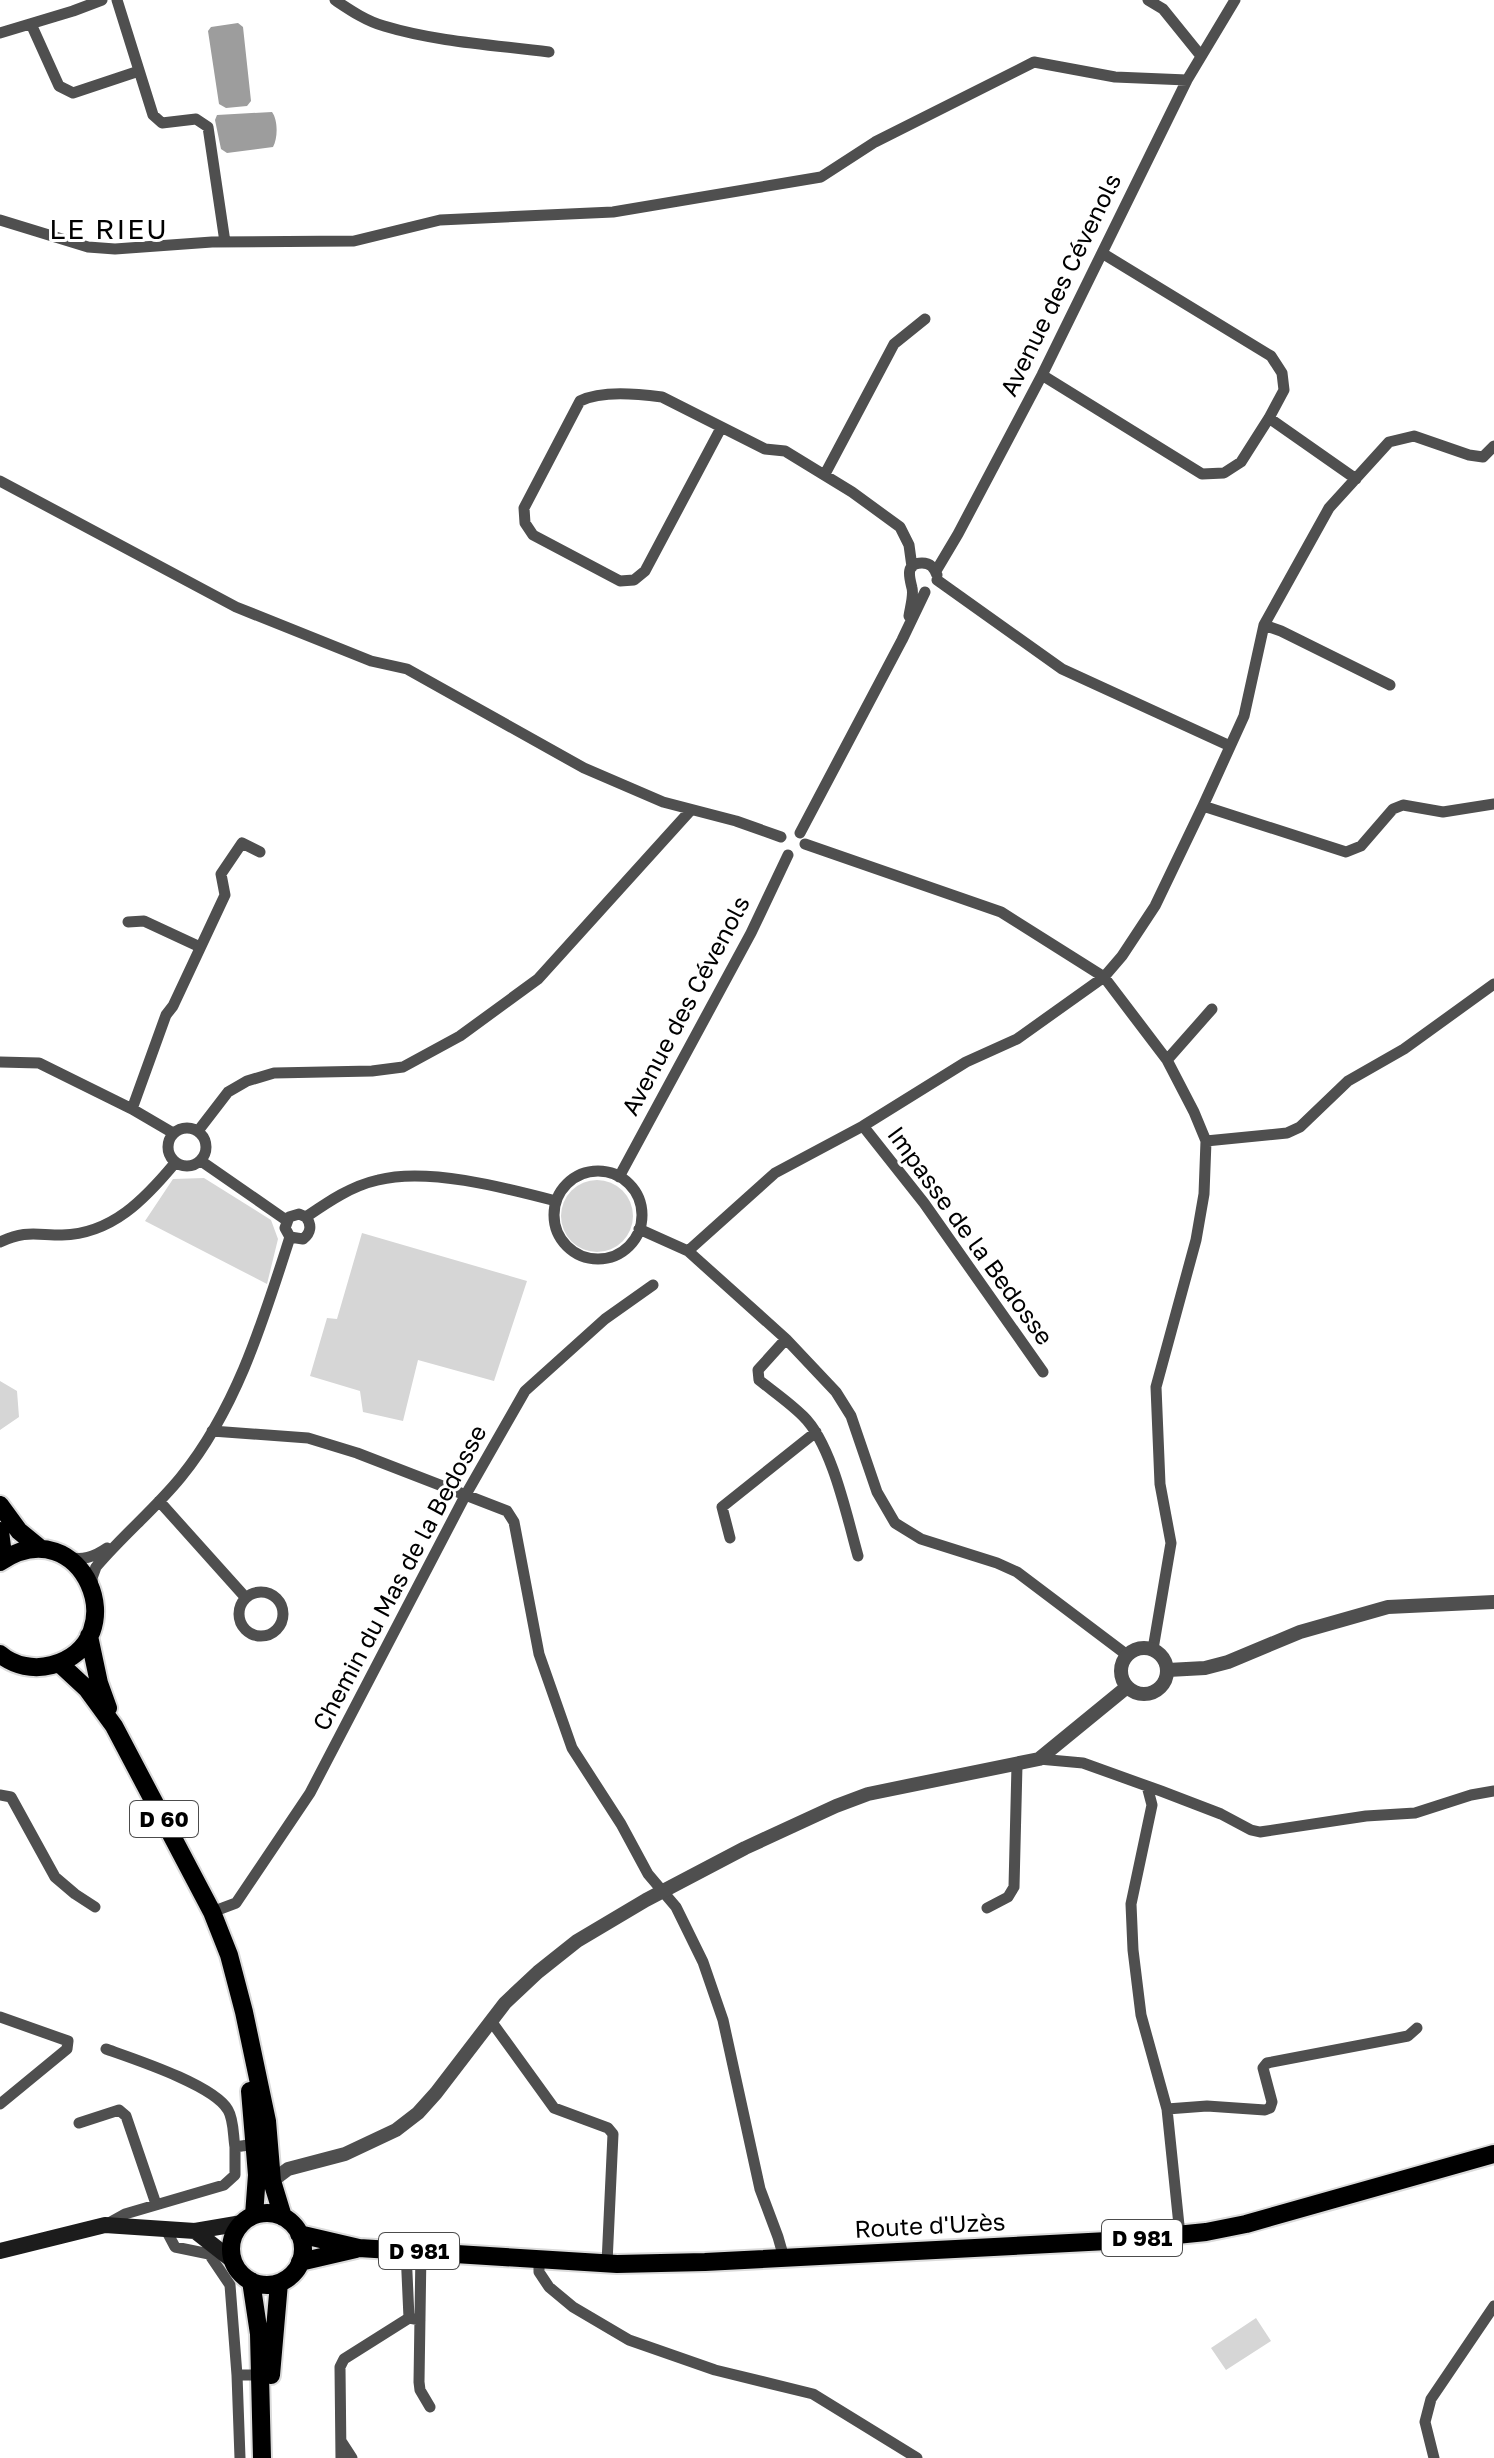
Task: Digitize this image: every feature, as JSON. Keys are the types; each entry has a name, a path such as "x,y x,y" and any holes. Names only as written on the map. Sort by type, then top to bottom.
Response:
{"main road":[{"path":"0,1505 19,1531 41,1549"},
{"path":"0,1531 3,1555 0,1562"},
{"path":"0,1562 26,1550 41,1549 64,1556 76,1564 93,1588 96,1604 95,1620 89,1636 77,1652 59,1663 32,1667 18,1665 0,1654"},
{"name":"D 60","path":"89,1636 99,1683 114,1726"},
{"name":"D 60","path":"59,1663 87,1689 114,1726 212,1912 229,1955 267,2121 248,2219"},
{"name":"D 60","path":"262,2146 283,2217"},
{"name":"Route d'Uzès","path":"299,2234 359,2248 607,2263 780,2258 1180,2235 1246,2224 1494,2154"},
{"path":"0,2251 105,2225 195,2231 274,2214 293,2224 299,2234 302,2243 300,2262 295,2271 279,2283 270,2285 251,2281 243,2276 232,2260 195,2231"},
{"path":"232,2260 232,2240 248,2219"},
{"name":"Route d'Uzès","path":"300,2262 359,2248"},
{"path":"251,2281 259,2334 262,2458"},
{"path":"270,2458 271,2365 279,2283"}],"street":[{"path":"0,33 102,0"},
{"path":"117,0 153,115 162,123 196,119 208,127 225,242"},
{"path":"335,0 384,26 459,41 549,52"},
{"path":"1148,0 1163,9 1201,56"},
{"name":"Avenue des Cévenols","path":"925,592 933,588 926,569 958,534 1042,375 1187,80 1235,0"},
{"path":"31,24 59,86 65,91 73,93 139,71"},
{"path":"0,220 88,247 115,249 225,242 354,241 440,220 613,212 821,177 875,142 1034,62 1115,77 1187,80"},
{"path":"1042,375 1202,474 1224,473 1241,462 1284,390 1282,373 1271,356 1102,253"},
{"path":"825,474 894,344 925,319"},
{"path":"721,428 645,571 634,580 620,581 533,535 525,523 524,508 580,401 590,396 662,397 765,449 785,451 825,474 900,527 926,569 1062,669 1230,746"},
{"path":"1269,418 1356,479"},
{"path":"688,1251 775,1173 863,1126 954,1069 1017,1039 1104,977 1155,906 1203,806 1244,716 1264,625 1329,508 1389,442 1414,436 1483,457 1494,446"},
{"path":"0,481 236,607 371,661 407,669 584,768 663,802 736,821 781,837"},
{"path":"909,624 912,588 908,580 926,569"},
{"path":"912,588 925,592 802,838 797,855 788,855 779,845 781,837 791,830 802,838 1001,912 1104,977 1167,1060 1206,1141 1204,1194 1196,1240 1156,1387 1160,1484 1171,1543 1153,1649"},
{"path":"1264,625 1390,685"},
{"path":"1203,806 1346,852 1361,846 1393,809 1403,805 1443,812 1494,804"},
{"path":"198,1131 228,1092 247,1081 274,1073 372,1071 403,1067 460,1036 549,968 690,811"},
{"path":"132,1109 166,1015 225,895 221,874 242,843 260,852"},
{"name":"Avenue des Cévenols","path":"619,1177 751,933 788,855"},
{"path":"128,922 144,921 200,947"},
{"path":"1206,1141 1287,1133 1300,1127 1348,1081 1404,1049 1494,984"},
{"path":"1167,1060 1212,1009"},
{"path":"0,1062 39,1063 173,1133"},
{"name":"Impasse de la Bedosse","path":"863,1126 924,1203 1043,1372"},
{"path":"185,1128 198,1131 207,1149 201,1161 185,1167 175,1163 167,1145 173,1133 185,1128"},
{"path":"201,1161 286,1220"},
{"path":"0,1242 19,1234 61,1235 110,1223 128,1213 175,1163"},
{"path":"587,1172 609,1172 619,1177 631,1186 639,1199 642,1214 633,1241 611,1257 584,1257 571,1250 556,1228 554,1214 556,1201 568,1182 587,1172"},
{"path":"306,1217 310,1229 306,1236 298,1240 290,1237 285,1228 286,1220 295,1214 306,1217 341,1194 377,1180 414,1175 441,1177 556,1201"},
{"path":"639,1229 688,1251 786,1339 836,1392 851,1416 877,1492 895,1523 921,1539 1017,1572 1127,1655"},
{"path":"64,1556 77,1559 91,1557 104,1550 181,1477 212,1431 243,1372 290,1237"},
{"name":"Chemin du Mas de la Bedosse","path":"212,1912 236,1903 310,1793 465,1496 525,1391 605,1319 653,1285"},
{"path":"786,1339 758,1370 759,1380 804,1417 816,1432 834,1472 858,1556"},
{"path":"212,1431 308,1438 357,1453 507,1511 514,1522 539,1654 572,1748 621,1824 648,1874 676,1907 703,1962 723,2020 760,2189 782,2251 780,2258"},
{"path":"730,1538 722,1507 816,1432"},
{"path":"159,1501 246,1598"},
{"path":"93,1588 92,1578 96,1567 123,1535"},
{"path":"1168,1670 1205,1668 1228,1662 1300,1632 1375,1610 1494,1602"},
{"path":"1139,1648 1153,1649 1164,1657 1168,1670 1163,1685 1150,1694 1134,1692 1127,1687 1121,1668 1127,1655 1139,1648"},
{"path":"1039,1759 1127,1687"},
{"path":"272,2181 288,2169 304,2163 345,2154 396,2130 418,2113 505,2003 559,1953 745,1848 868,1794 1039,1759 1083,1763 1260,1832 1366,1816 1415,1813 1494,1791"},
{"path":"987,1908 1008,1897 1014,1887 1017,1765"},
{"path":"1147,1786 1152,1805 1132,1891 1133,1939 1141,2015 1167,2109 1180,2235"},
{"path":"0,1795 11,1797 55,1877 95,1907"},
{"path":"0,2017 68,2041 67,2049 0,2104"},
{"path":"491,2021 554,2108 608,2128 613,2134 607,2263"},
{"path":"1167,2109 1207,2106 1265,2110 1270,2108 1272,2102 1263,2074 1267,2063 1408,2036 1417,2028"},
{"path":"105,2225 125,2214 224,2185 235,2175 230,2112 221,2101 165,2070 106,2049"},
{"path":"79,2123 119,2110 126,2116 156,2204"},
{"path":"235,2147 262,2146 283,2159 304,2163"},
{"path":"166,2230 175,2247 209,2254 230,2285 240,2458"},
{"path":"414,2251 414,2319 420,2390 430,2407"},
{"path":"539,2260 539,2272 549,2287 573,2307 629,2340 715,2370 813,2394 917,2458"},
{"path":"1434,2458 1425,2422 1431,2399 1494,2306"},
{"path":"341,2458 340,2367 344,2359 414,2319"},
{"path":"237,2375 260,2375"},
{"path":"341,2441 352,2458"}],"shaded area":[{"path":"238,23 243,27 251,101 247,106 226,108 219,104 208,31 211,27"},
{"path":"272,112 277,129 273,147 227,153 221,149 215,120 217,115"},
{"path":"204,1178 271,1220 278,1239 267,1284 145,1221 173,1179"},
{"path":"597,1180 617,1186 627,1196 633,1216 627,1236 617,1246 597,1252 577,1246 567,1236 561,1216 567,1196 577,1186"},
{"path":"362,1233 527,1281 494,1381 418,1360 403,1421 363,1412 360,1391 310,1376 327,1318 337,1319"},
{"path":"0,1381 17,1391 19,1417 0,1430"},
{"path":"1256,2318 1271,2341 1226,2370 1211,2348"}],"district":[{"name":"LE RIEU","path":"109,229"}]}
